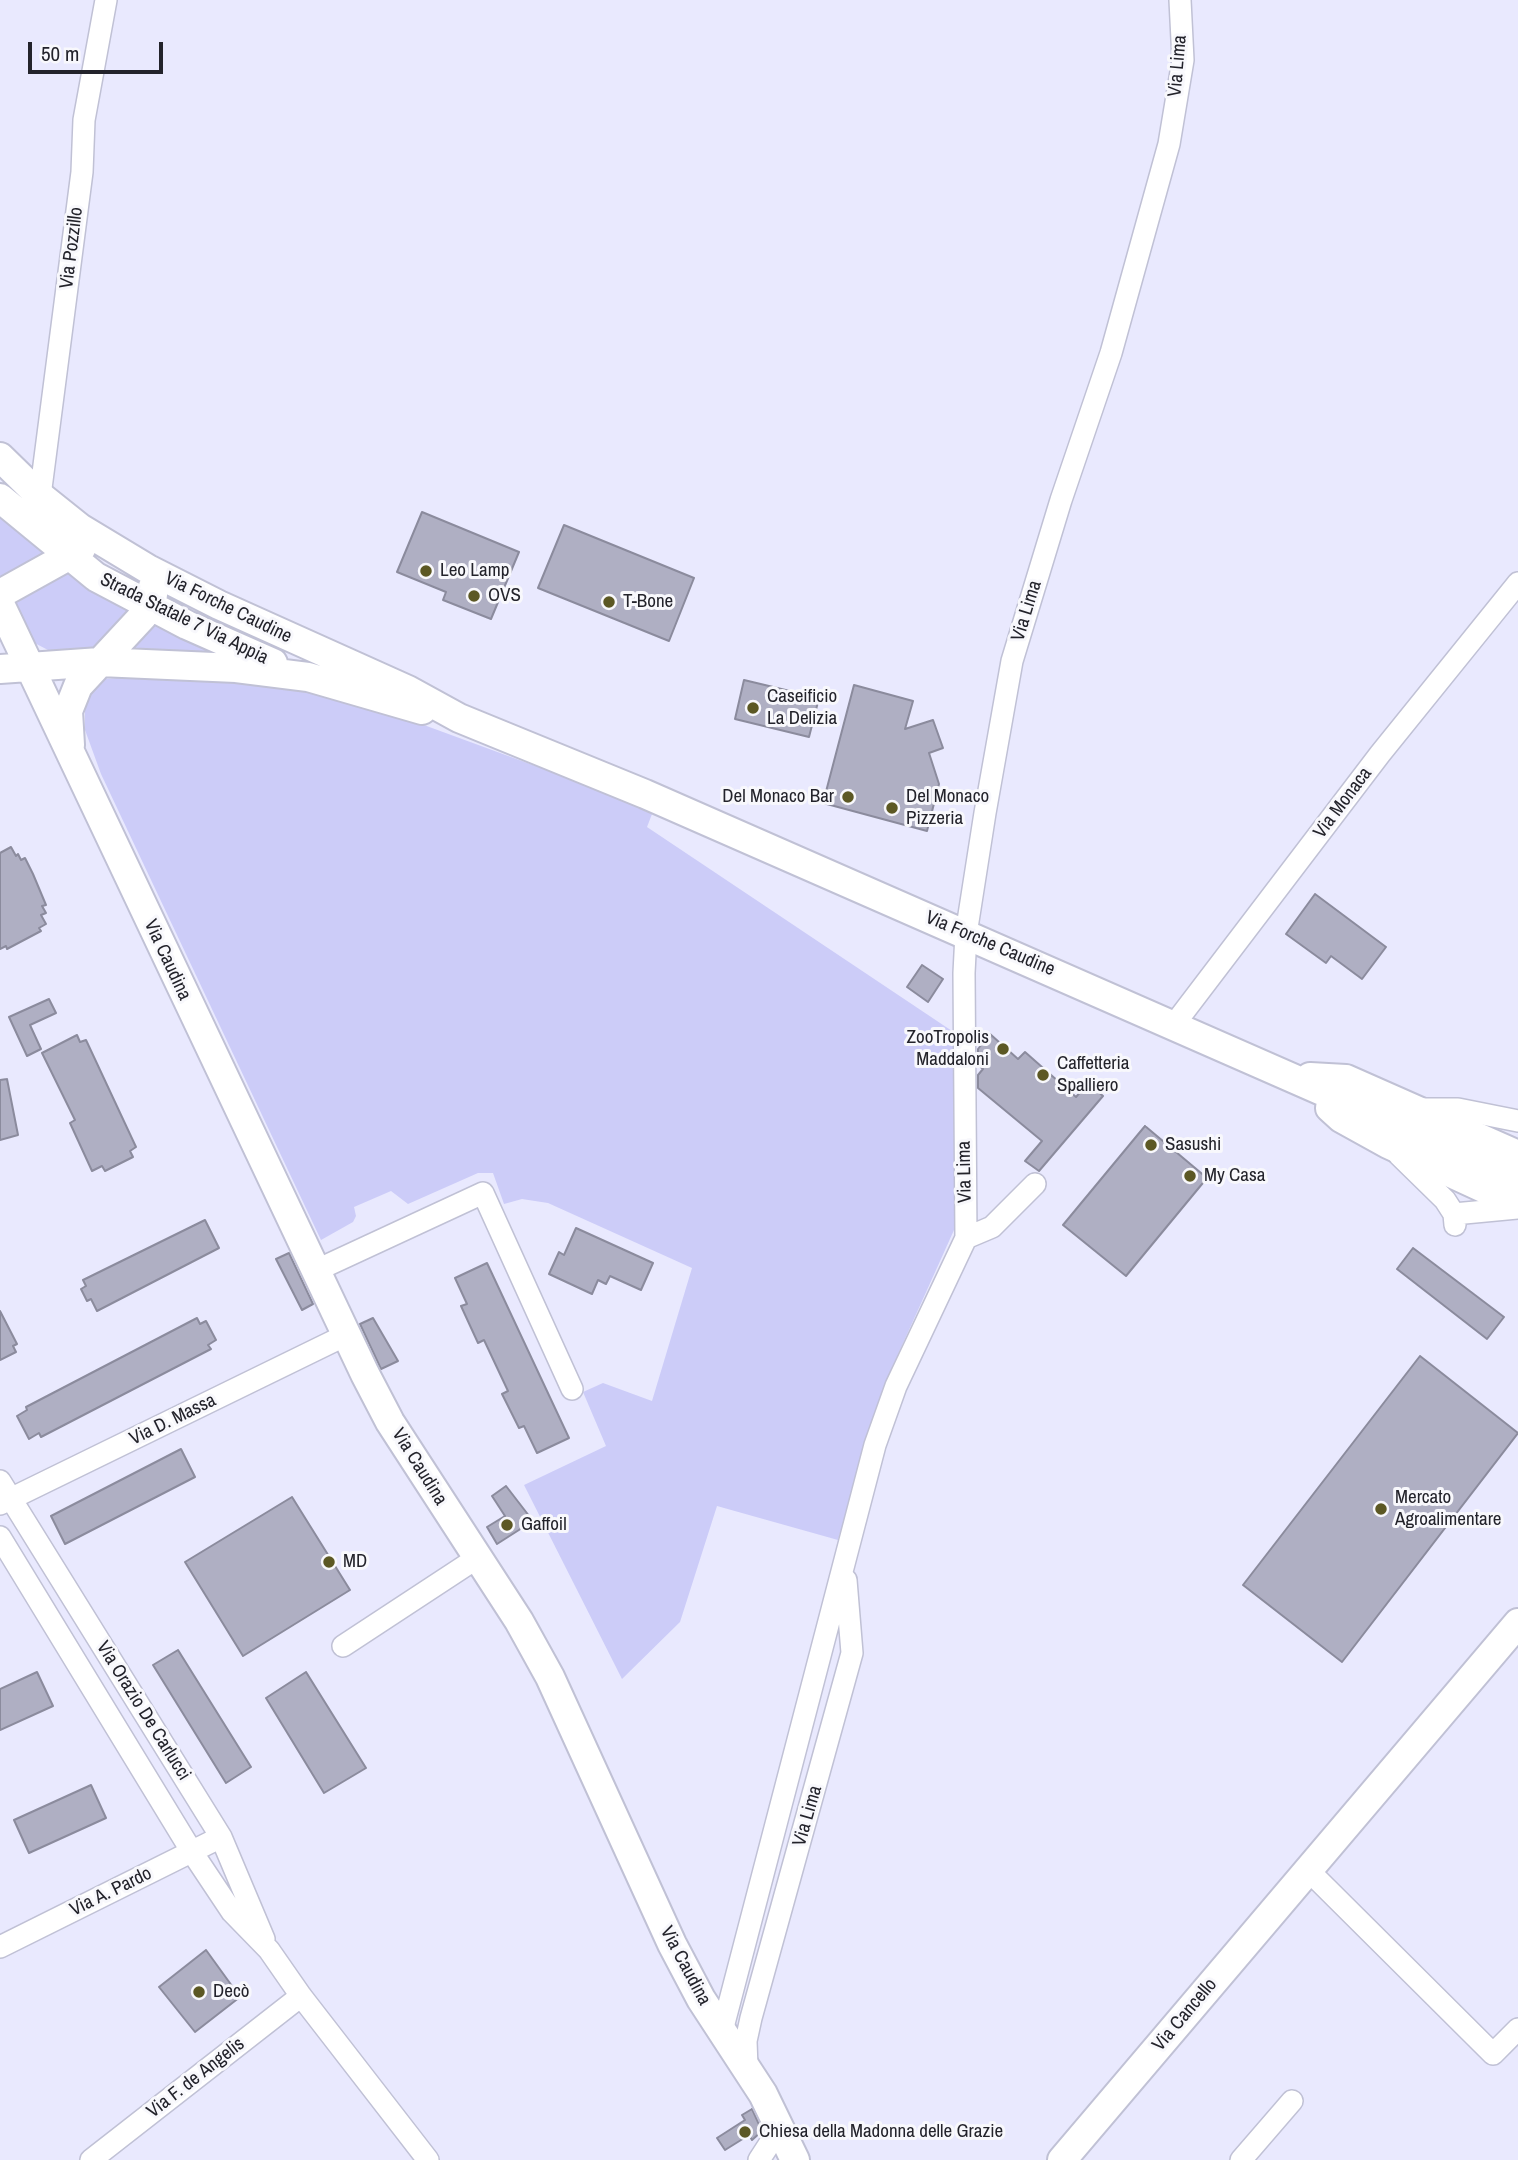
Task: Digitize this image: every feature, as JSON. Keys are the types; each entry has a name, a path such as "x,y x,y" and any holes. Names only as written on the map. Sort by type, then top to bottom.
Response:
{"main road":[{"name":"Strada Statale 7 Via Appia","path":"0,457 40,496 108,546"},
{"name":"Strada Statale 7 Via Appia","path":"0,498 96,577 148,606 308,677"},
{"name":"Via Forche Caudine","path":"108,546 260,625 408,690 459,718 645,794 1518,1177"},
{"path":"0,594 66,555 86,547 108,546"},
{"path":"148,569 153,583 148,606"},
{"name":"Via Caudina","path":"0,604 270,1178 390,1422 519,1620 556,1688 648,1893 701,1999 781,2126 795,2160"},
{"name":"Via Caudina","path":"72,758 68,711 78,686 148,606"},
{"name":"Via Forche Caudine","path":"0,669 100,662 236,668 308,677 400,705 459,718"},
{"path":"1293,1076 1346,1079 1518,1154"},
{"path":"1293,1076 1341,1118 1388,1144 1518,1206"},
{"name":"Via Cancello","path":"1062,2160 1518,1623"}],"street":[{"name":"Via Pozzillo","path":"40,496 82,172 84,120 106,0"},
{"name":"Via Lima","path":"722,2031 876,1445 896,1387 966,1238 966,934 1012,661 1060,500 1111,353 1169,144 1183,60 1180,0"},
{"name":"Via Monaca","path":"1173,1026 1380,754 1518,583"},
{"path":"1419,1109 1458,1109 1518,1121"},
{"path":"1388,1144 1445,1200 1455,1220 1518,1206"},
{"name":"Via Lima","path":"966,1238 992,1227 1035,1184"},
{"path":"317,1270 483,1193 572,1389"},
{"name":"Via D. Massa","path":"3,1495 346,1335"},
{"name":"Via Orazio De Carlucci","path":"3,1495 221,1837 269,1950"},
{"name":"Via Orazio De Carlucci","path":"0,1536 191,1852 232,1912 269,1950 301,1996 428,2160"},
{"path":"343,1646 477,1558"},
{"name":"Via Lima","path":"747,2070 746,2041 751,2018 852,1653 844,1560"},
{"name":"Via A. Pardo","path":"0,1947 221,1837"},
{"path":"1308,1870 1493,2054 1518,2029"},
{"path":"701,1999 720,1997 734,1984"},
{"name":"Via F. de Angelis","path":"91,2160 301,1996"},
{"path":"1241,2160 1292,2101"},
{"path":"759,2160 781,2126"}],"shaded area":[{"path":"0,513 48,556 0,583"},
{"path":"63,567 130,610 98,647 87,651 48,650 25,638 14,604 18,596"},
{"path":"152,622 215,654 130,653 127,647"},
{"path":"139,676 264,680 413,721 590,786 652,814 647,827 955,1033 954,1230 886,1381 838,1540 717,1506 680,1622 622,1679 524,1485 606,1446 583,1392 603,1383 652,1401 692,1268 548,1203 522,1199 504,1204 493,1173 478,1173 408,1204 391,1191 354,1207 356,1216 353,1222 321,1240 101,774 85,730 85,704 97,684 105,679"}],"building":[{"path":"422,512 519,552 491,619 443,600 446,592 397,572"},
{"path":"564,525 694,578 669,641 538,588"},
{"path":"744,680 819,698 809,737 735,719"},
{"path":"854,685 913,701 905,729 933,720 943,748 929,753 939,784 927,831 823,803"},
{"path":"11,847 21,860 25,858 33,874 46,905 42,906 46,913 41,915 46,924 39,928 41,931 7,949 6,946 0,949 0,853"},
{"path":"1315,894 1386,947 1362,979 1331,956 1326,963 1286,934"},
{"path":"922,965 943,979 928,1002 907,987"},
{"path":"49,999 56,1013 30,1025 41,1049 27,1056 9,1017"},
{"path":"990,1034 1018,1059 1025,1052 1076,1097 1088,1083 1103,1096 1039,1171 1025,1161 1042,1141 978,1088 978,1075 983,1069 978,1065 978,1049"},
{"path":"77,1035 80,1042 86,1040 136,1147 130,1151 133,1157 105,1171 102,1166 92,1171 70,1123 75,1120 42,1053"},
{"path":"7,1079 18,1135 0,1140 0,1080"},
{"path":"1145,1126 1207,1178 1126,1276 1063,1225"},
{"path":"205,1220 219,1248 97,1311 91,1299 87,1301 81,1289 86,1286 83,1280"},
{"path":"576,1228 653,1263 641,1290 610,1276 606,1284 598,1280 592,1294 549,1274 559,1252 564,1255"},
{"path":"1413,1248 1504,1317 1487,1339 1397,1269"},
{"path":"289,1253 313,1304 302,1310 276,1259"},
{"path":"487,1263 569,1438 537,1453 524,1426 519,1428 502,1394 508,1391 484,1340 478,1343 461,1306 467,1304 455,1278"},
{"path":"0,1311 17,1344 13,1346 16,1352 0,1360"},
{"path":"197,1318 200,1324 206,1321 216,1340 208,1345 211,1349 41,1437 39,1433 29,1439 17,1416 27,1410 26,1407"},
{"path":"373,1318 398,1361 381,1369 360,1324"},
{"name":"Mercato Agroalimentare","path":"1420,1356 1518,1433 1342,1662 1243,1585"},
{"path":"181,1449 195,1477 65,1544 51,1516"},
{"path":"506,1486 533,1521 497,1544 487,1527 505,1516 492,1496"},
{"path":"292,1497 350,1590 243,1656 185,1562"},
{"path":"178,1650 251,1767 226,1783 153,1665"},
{"path":"37,1672 53,1706 0,1730 0,1689"},
{"path":"306,1672 366,1768 324,1793 266,1698"},
{"path":"91,1785 106,1818 29,1853 14,1820"},
{"name":"Decò","path":"206,1950 240,1997 195,2032 159,1987"},
{"name":"Chiesa della Madonna delle Grazie","path":"752,2109 762,2131 752,2140 749,2135 725,2150 717,2138 745,2120 742,2115"}],"place":[{"name":"Leo Lamp","path":"426,571"},
{"name":"OVS","path":"474,596"},
{"name":"T-Bone","path":"609,602"},
{"name":"Caseificio La Delizia","path":"753,708"},
{"name":"Del Monaco Bar","path":"848,797"},
{"name":"Del Monaco Pizzeria","path":"892,808"},
{"name":"ZooTropolis Maddaloni","path":"1003,1049"},
{"name":"Caffetteria Spalliero","path":"1043,1075"},
{"name":"Sasushi","path":"1151,1145"},
{"name":"My Casa","path":"1190,1176"},
{"name":"Mercato Agroalimentare","path":"1381,1509"},
{"name":"Gaffoil","path":"507,1525"},
{"name":"MD","path":"329,1562"},
{"name":"Decò","path":"199,1992"},
{"name":"Chiesa della Madonna delle Grazie","path":"745,2132"}]}
